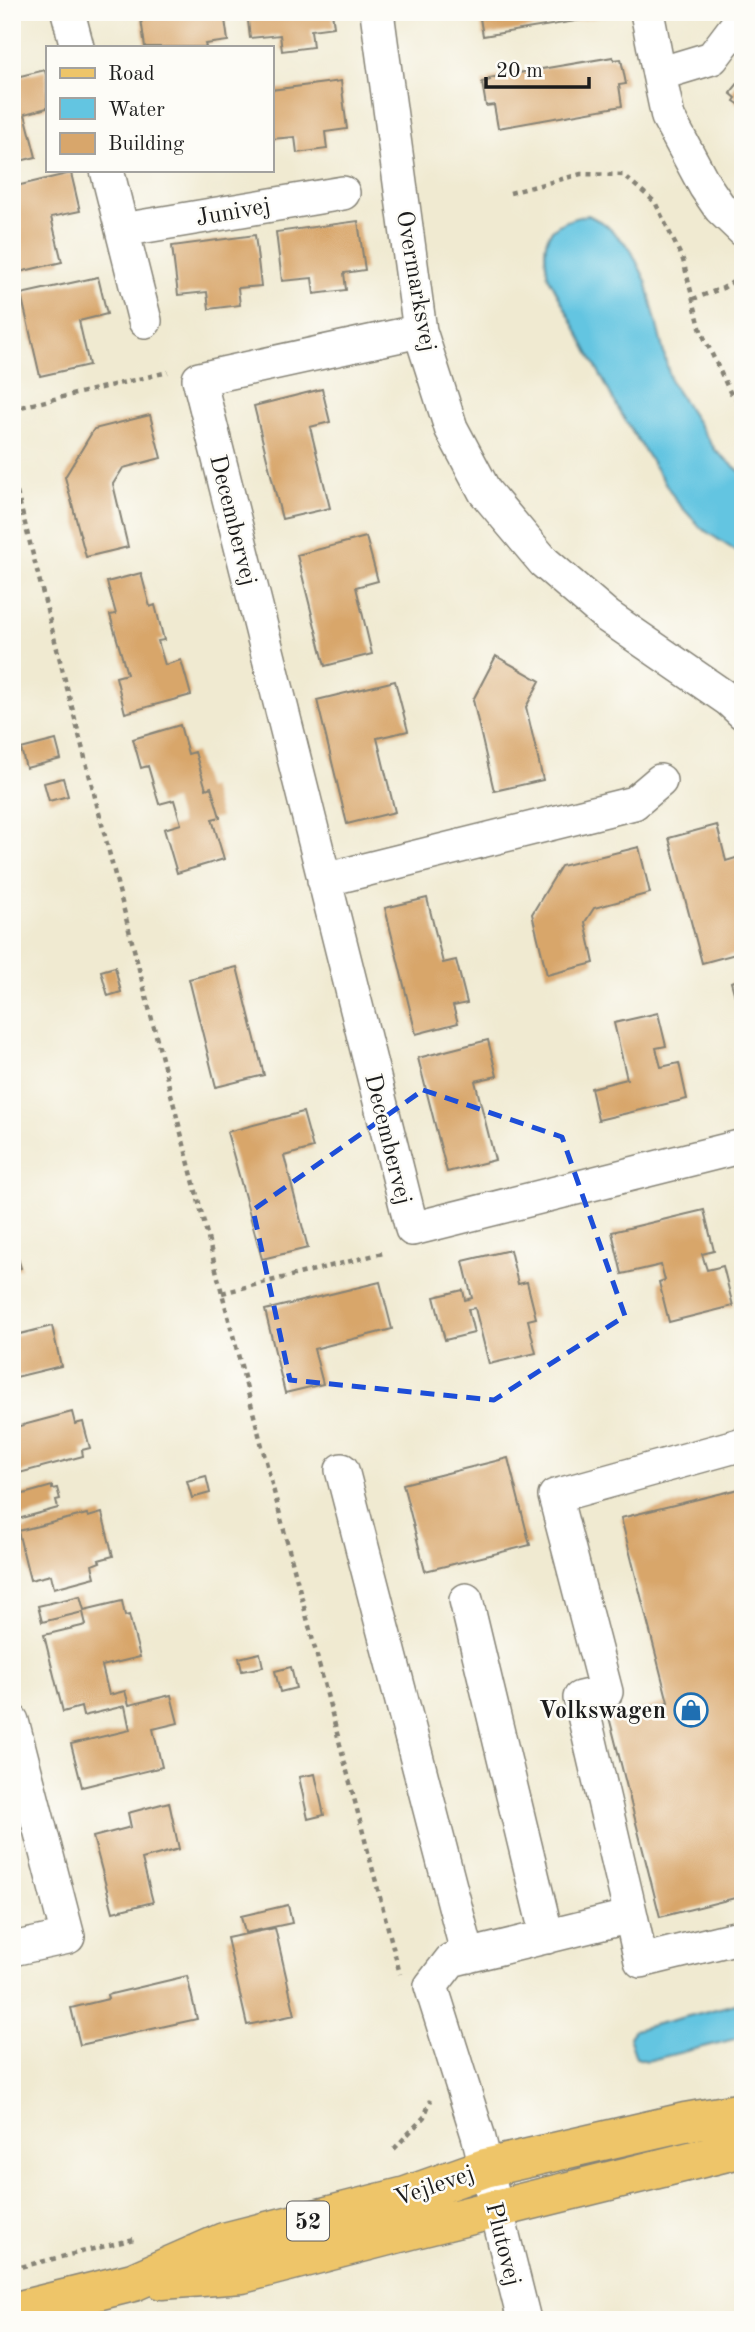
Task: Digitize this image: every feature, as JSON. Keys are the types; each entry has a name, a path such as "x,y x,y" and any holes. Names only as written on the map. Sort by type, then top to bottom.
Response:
{"main road":[{"name":"Vejlevej","path":"133,2282 224,2242 406,2196 485,2168 672,2125 743,2112"},
{"name":"Vejlevej","path":"12,2312 133,2282 242,2274 743,2148"}],"street":[{"path":"68,12 77,46"},
{"name":"Overmarksvej","path":"377,12 420,331 451,428 485,492 544,562 607,616 729,700 743,713"},
{"path":"647,12 668,117 705,186 720,208 743,230"},
{"path":"659,74 712,58 743,18"},
{"path":"108,172 145,321"},
{"name":"Junivej","path":"122,230 343,193"},
{"path":"199,379 420,331"},
{"name":"Decembervej","path":"199,379 411,1229 743,1146"},
{"path":"324,880 634,803 660,781"},
{"path":"743,1444 555,1496 606,1692 580,1698 641,1961 743,1936"},
{"path":"342,1469 468,1956 631,1916"},
{"path":"466,1600 547,1937"},
{"path":"12,1721 68,1937 12,1949"},
{"name":"Plutovej","path":"468,1956 451,1960 430,1986 478,2135 524,2320"}],"path":[{"path":"510,193 581,174 623,175 655,202 683,260 701,331 730,391 743,406"},
{"path":"693,299 723,288 743,276"},
{"path":"12,410 164,372 199,379"},
{"path":"12,473 401,1977"},
{"path":"222,1293 392,1251 411,1229"},
{"path":"394,2149 424,2117 432,2098"}],"highlighted area":[{"path":"423,1090 562,1137 625,1316 494,1400 290,1380 253,1210"}],"water":[{"path":"588,215 605,224 630,248 646,281 671,382 716,451 743,474 743,556 701,528 677,502 620,412 548,276 545,251 550,233 563,222"},
{"path":"743,2002 743,2037 647,2061 636,2058 629,2037 634,2030"}],"building":[{"path":"140,12 224,12 228,41 205,44 206,46 145,46"},
{"path":"247,12 332,12 334,27 311,30 313,47 282,51 280,35 250,38"},
{"path":"479,12 607,12 607,16 483,36"},
{"path":"613,57 614,60 621,59 626,84 619,85 622,106 498,128 494,105 486,106 482,82 490,80 489,78"},
{"path":"45,70 46,75 46,108 25,114 36,157 12,163 12,78"},
{"path":"743,77 743,107 734,101 736,98 730,93"},
{"path":"341,81 347,129 325,132 327,149 297,153 295,137 273,139 273,90"},
{"path":"71,173 80,211 51,217 62,262 15,273 12,262 12,187"},
{"path":"358,221 365,270 344,273 346,290 314,294 312,278 282,281 276,232"},
{"path":"255,235 261,286 238,288 240,305 209,309 207,292 178,295 172,246"},
{"path":"98,277 107,314 79,321 89,365 40,376 21,294"},
{"path":"322,389 330,422 310,427 330,508 282,519 254,406"},
{"path":"150,415 161,458 123,468 113,484 128,547 86,557 65,477 94,429"},
{"path":"366,537 378,581 356,587 372,654 325,666 297,555"},
{"path":"141,573 150,607 155,605 164,640 158,641 165,665 181,660 191,695 125,713 116,677 127,674 110,615 116,614 107,582"},
{"path":"496,656 540,681 526,707 543,780 494,791 473,700"},
{"path":"395,681 408,731 377,738 395,812 347,824 317,700"},
{"path":"180,725 188,754 195,752 206,789 211,787 220,817 212,819 224,859 177,873 164,829 181,824 174,800 159,804 148,766 141,768 133,739"},
{"path":"56,740 61,759 26,768 21,749"},
{"path":"63,778 68,796 49,801 44,783"},
{"path":"717,825 726,861 739,857 743,871 743,906 739,907 743,922 743,952 702,963 669,838"},
{"path":"639,847 650,893 594,908 585,922 594,963 547,975 532,914 561,866"},
{"path":"427,898 443,963 456,960 467,1003 453,1006 458,1023 416,1034 385,908"},
{"path":"115,967 121,992 108,996 101,971"},
{"path":"237,967 264,1075 216,1087 189,979"},
{"path":"743,979 743,1021 742,1021 731,982"},
{"path":"658,1013 666,1046 656,1048 661,1067 679,1063 687,1099 598,1120 591,1088 627,1079 614,1023"},
{"path":"488,1040 497,1076 475,1081 495,1160 447,1172 418,1058"},
{"path":"303,1112 313,1148 284,1156 308,1248 262,1259 227,1132"},
{"path":"704,1210 714,1251 702,1254 707,1270 723,1266 733,1306 669,1322 659,1282 665,1280 661,1265 622,1274 612,1232"},
{"path":"12,1238 21,1268 12,1270"},
{"path":"510,1250 518,1284 527,1282 536,1318 528,1320 536,1353 489,1364 475,1308 468,1309 474,1333 445,1340 434,1297 463,1290 465,1300 472,1298 463,1261"},
{"path":"380,1282 392,1329 314,1349 323,1384 285,1393 265,1310"},
{"path":"52,1326 61,1366 12,1378 12,1336"},
{"path":"72,1412 75,1424 83,1422 90,1448 82,1450 83,1456 12,1475 12,1428"},
{"path":"508,1458 530,1545 425,1571 403,1484"},
{"path":"206,1476 210,1493 192,1498 187,1481"},
{"path":"17,1484 20,1495 52,1486 52,1489 57,1488 60,1499 56,1500 58,1508 18,1519 12,1498 12,1485"},
{"name":"Volkswagen","path":"743,1488 743,1896 660,1917 609,1717 668,1702 621,1518"},
{"path":"102,1513 113,1556 92,1565 95,1577 54,1588 51,1575 30,1580 18,1531 87,1514 88,1517"},
{"path":"80,1596 84,1610 122,1601 125,1616 129,1615 140,1657 102,1666 109,1695 125,1691 129,1705 171,1695 178,1723 153,1729 162,1767 82,1787 71,1744 130,1730 125,1706 83,1716 81,1707 63,1712 44,1635 86,1625 83,1612 42,1622 38,1606"},
{"path":"260,1653 263,1667 242,1671 239,1658"},
{"path":"291,1667 296,1688 280,1692 275,1671"},
{"path":"315,1774 324,1815 308,1819 299,1777"},
{"path":"169,1802 179,1849 142,1859 153,1902 113,1912 93,1837 131,1827 128,1813"},
{"path":"288,1905 292,1923 245,1933 241,1916"},
{"path":"275,1928 295,2015 247,2025 227,1938"},
{"path":"187,1976 197,2019 80,2045 71,2008 108,1999 107,1995"}],"place":[{"name":"Volkswagen","path":"691,1710"}]}
